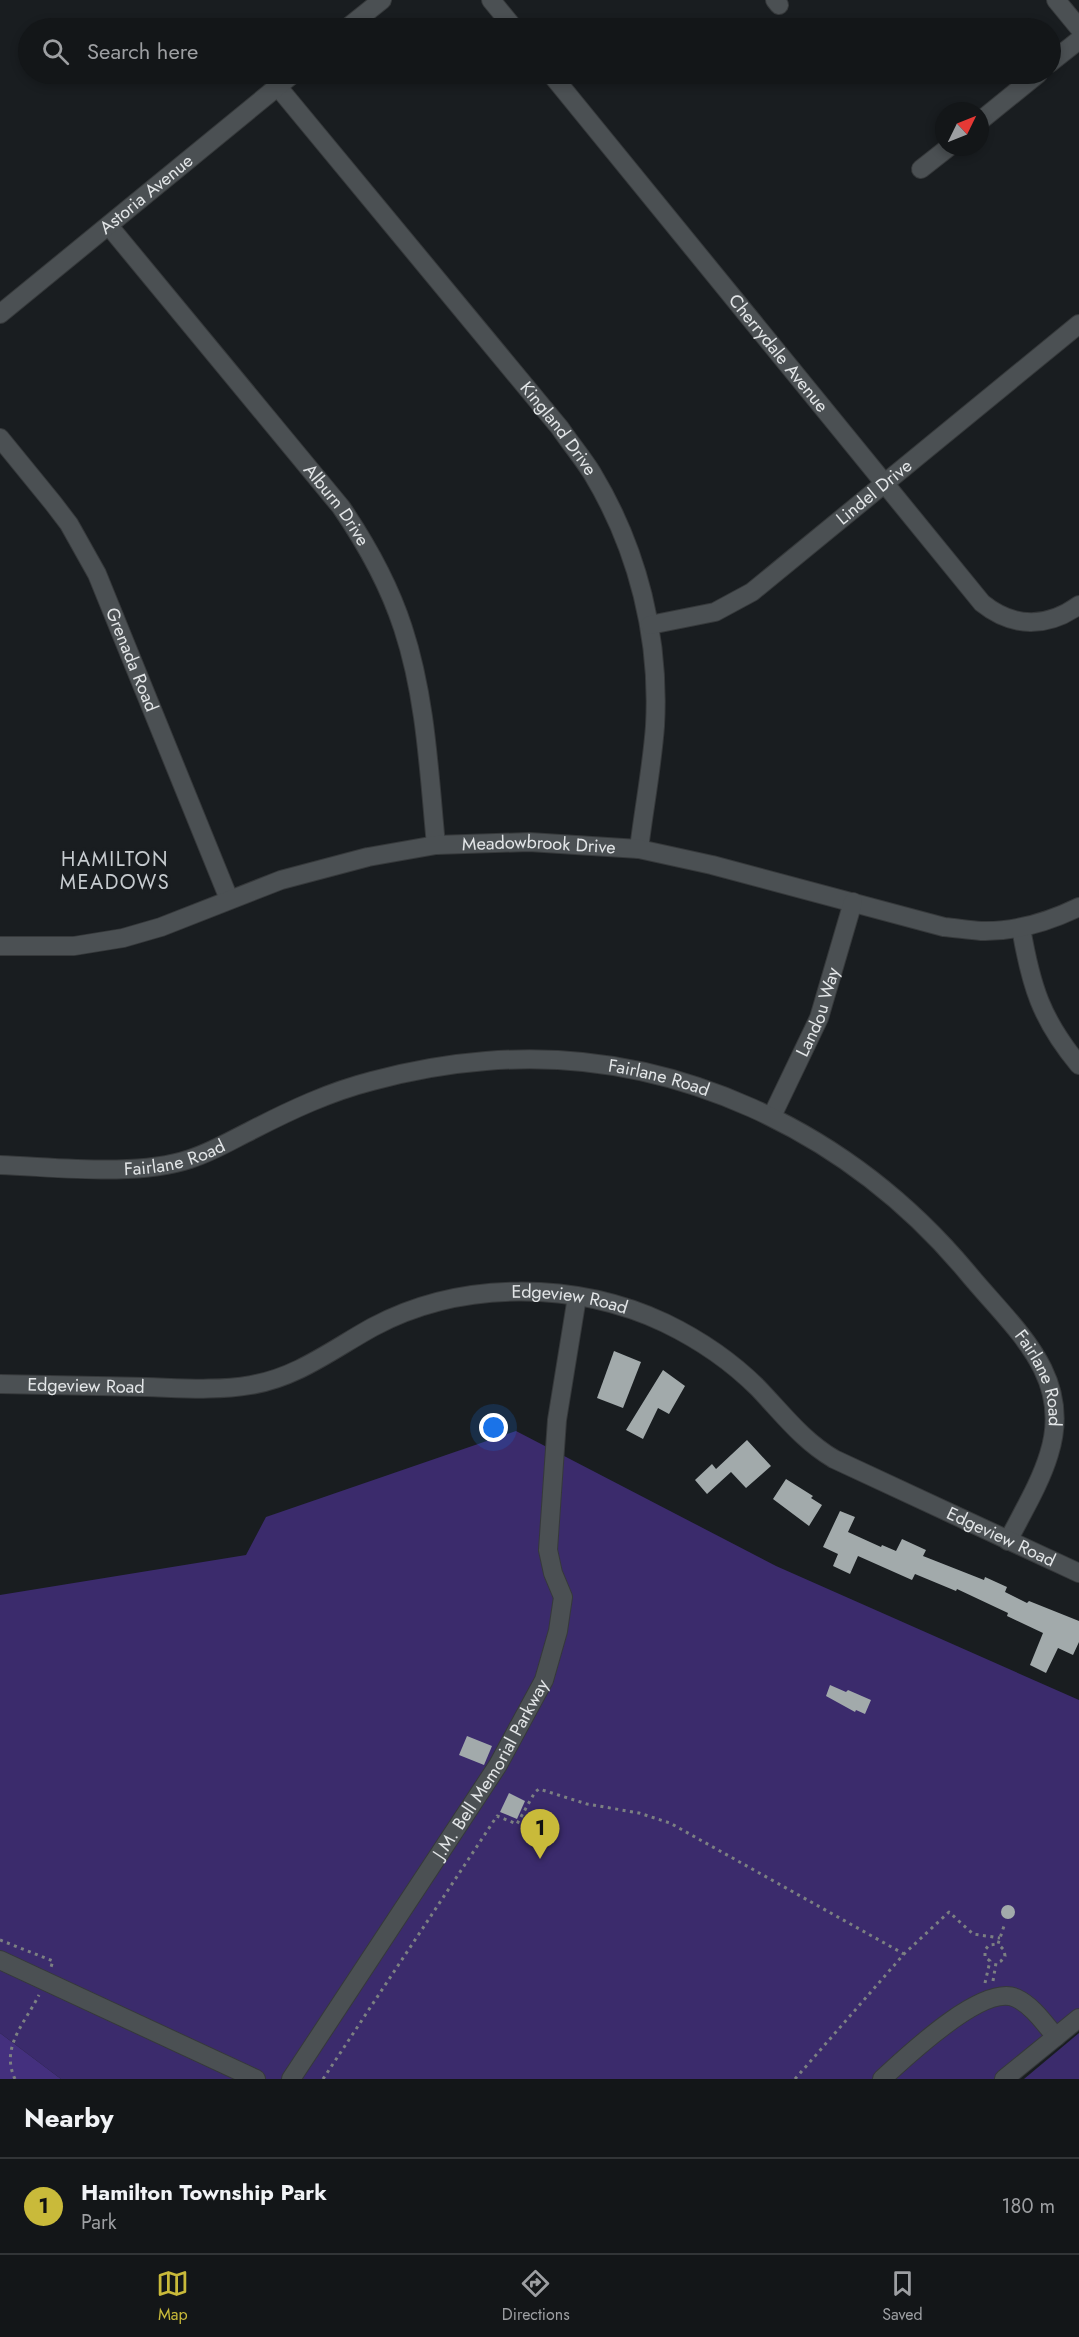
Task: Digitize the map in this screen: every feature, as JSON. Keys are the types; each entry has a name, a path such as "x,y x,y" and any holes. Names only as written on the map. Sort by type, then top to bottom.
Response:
{"street":[{"path":"360,18 382,0"},
{"path":"491,0 506,18"},
{"path":"1056,0 1079,28"},
{"path":"1061,54 1079,40"},
{"name":"Astoria Avenue","path":"0,314 281,84"},
{"name":"Cherrydale Avenue","path":"559,84 982,603 991,610 1015,621 1042,622 1059,617 1079,605"},
{"path":"989,114 1026,84"},
{"name":"Kingland Drive","path":"278,87 560,428 591,472 617,520 634,564 651,625 655,670 655,724 639,849"},
{"path":"921,169 938,156"},
{"name":"Alburn Drive","path":"109,226 341,507 372,556 400,620 414,668 424,726 436,845"},
{"name":"Lindel Drive","path":"651,625 715,612 752,592 1079,324"},
{"name":"Grenada Road","path":"0,438 69,524 97,574 229,899"},
{"name":"Meadowbrook Drive","path":"0,946 74,946 123,938 161,927 229,899 318,869 436,845 560,842 639,849 712,865 853,902 911,920 944,927 983,931 1021,928 1044,922 1079,907"},
{"name":"Landou Way","path":"772,1116 819,1018 853,902"},
{"path":"1021,928 1034,990 1044,1015 1079,1065"},
{"name":"Fairlane Road","path":"0,1165 132,1168 186,1160 204,1154 302,1105 338,1090 422,1070 484,1061 560,1061 641,1072 682,1082 735,1100 772,1116 827,1147 897,1200 948,1250 1026,1342 1043,1367 1049,1379 1054,1400 1054,1434 1048,1458 1008,1541"},
{"name":"Edgeview Road","path":"0,1384 216,1389 252,1385 285,1376 314,1364 375,1327 429,1305 461,1297 508,1291 555,1293 613,1304 647,1315 697,1341 732,1365 756,1386 803,1436 822,1452 866,1476 1079,1573"},
{"name":"J.M. Bell Memorial Parkway","path":"291,2079 498,1765 544,1680 558,1631 563,1597 553,1573 548,1550 557,1420 577,1297"},
{"path":"0,1960 256,2079"},
{"path":"882,2079 946,2025 991,1995 1016,1998 1036,2013 1056,2037"},
{"path":"1005,2079 1079,2018"}],"path":[{"path":"323,2079 497,1816 517,1824 539,1789 587,1804 639,1813 670,1822 904,1954"},
{"path":"795,2079 904,1954 949,1912 974,1934 1000,1938"},
{"path":"998,1944 1005,1923"},
{"path":"0,1940 53,1961 46,1982 31,2011 7,2042"},
{"path":"998,1944 1004,1950 1005,1956 1001,1961 996,1963 984,1957 985,1950 989,1946 998,1944"},
{"path":"990,1961 984,1991 991,1995 996,1963"},
{"path":"5,2055 9,2072 15,2079"}],"shaded area":[{"path":"516,1431 776,1566 1079,1700 1079,2018 1004,2079 61,2079 0,2033 0,1595 246,1555 266,1517"},
{"path":"0,2033 61,2079 0,2079"},
{"path":"1079,2033 1079,2079 1024,2079"}],"building":[{"path":"614,1351 641,1362 623,1408 597,1398"},
{"path":"663,1370 685,1386 669,1414 658,1408 643,1439 626,1430"},
{"path":"747,1440 771,1466 746,1488 731,1472 707,1494 695,1480 712,1464 716,1469"},
{"path":"786,1479 813,1496 811,1498 822,1505 809,1526 773,1499"},
{"path":"840,1511 855,1517 848,1532 881,1547 882,1545 896,1551 902,1539 926,1550 923,1556 984,1580 985,1577 1007,1587 1005,1592 1027,1603 1029,1601 1079,1621 1079,1642 1073,1655 1058,1648 1046,1673 1030,1665 1043,1633 1007,1616 1008,1613 957,1589 956,1591 915,1574 912,1580 858,1556 850,1574 833,1566 838,1554 823,1547"},
{"path":"830,1685 871,1700 865,1714 856,1710 855,1712 826,1696"},
{"path":"467,1736 492,1746 484,1765 459,1755"},
{"path":"509,1793 525,1801 517,1819 500,1812"},
{"path":"1008,1905 1013,1907 1015,1912 1013,1917 1008,1919 1003,1917 1001,1912 1003,1907"}],"place":[{"name":"Hamilton Township Park","path":"540,1859"}],"district":[{"name":"HAMILTON MEADOWS","path":"115,870"}]}
